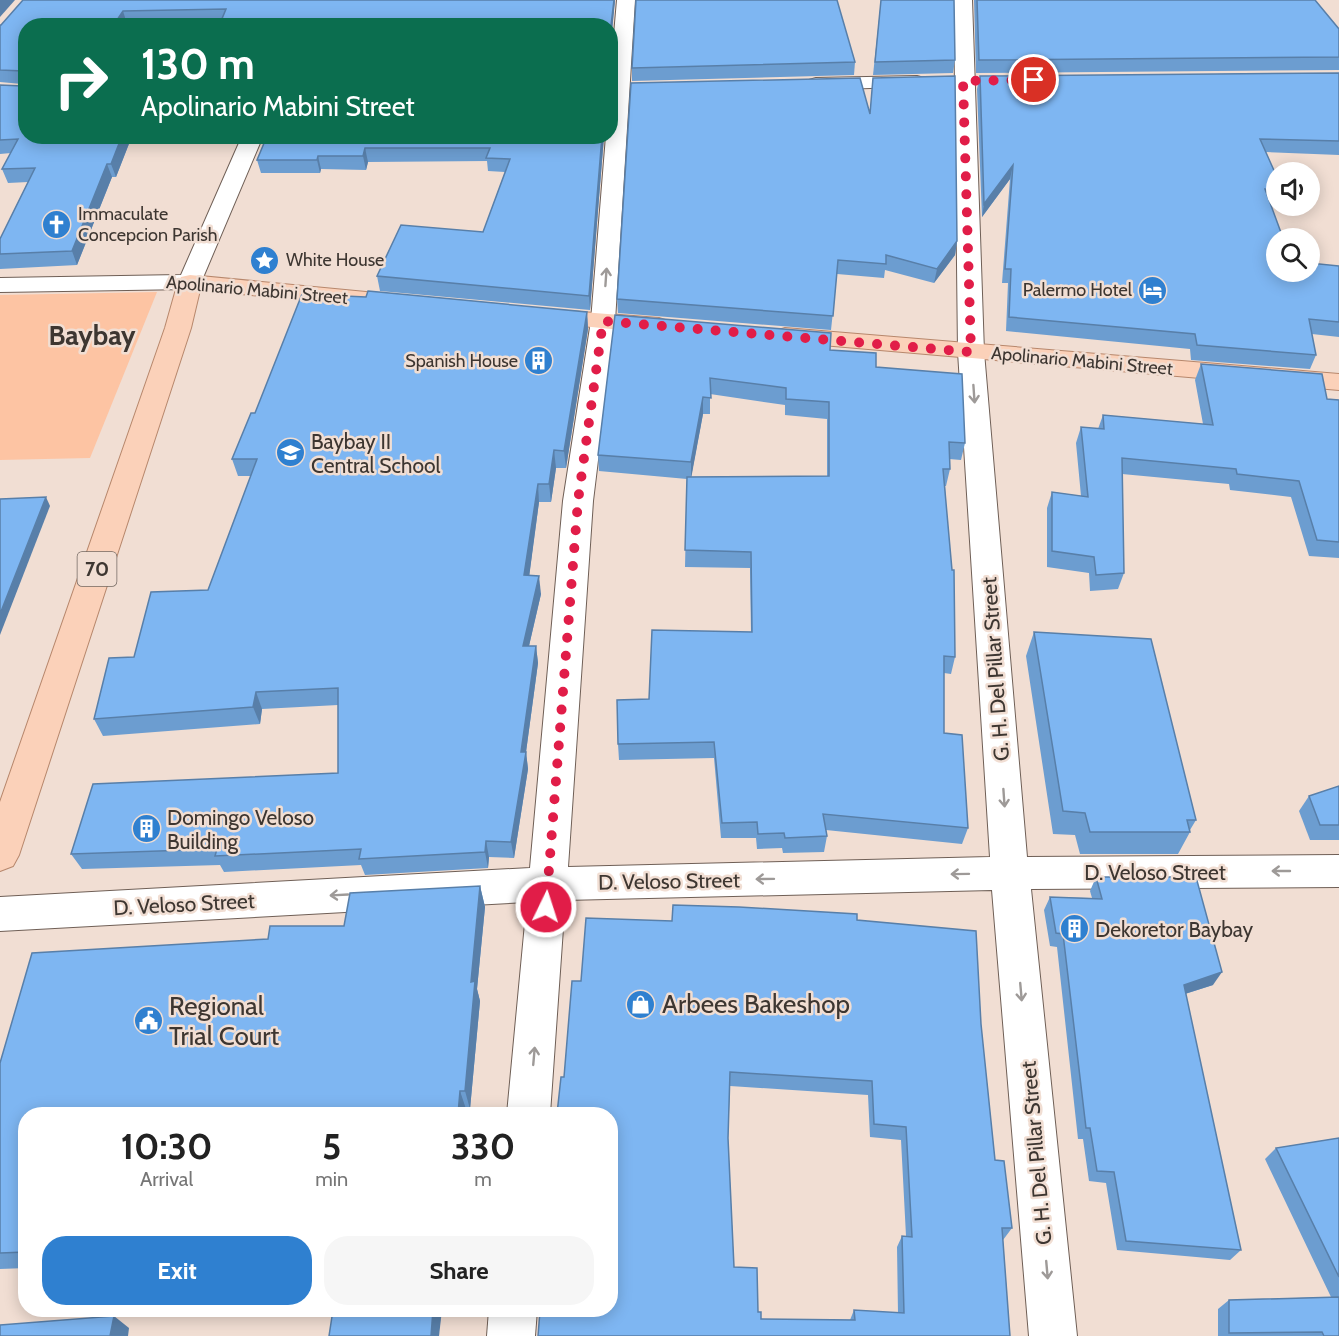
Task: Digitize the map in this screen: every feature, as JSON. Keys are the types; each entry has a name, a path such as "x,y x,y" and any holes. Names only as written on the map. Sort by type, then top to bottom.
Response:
{"main road":[{"name":"Apolinario Mabini Street","path":"190,282 391,301"},
{"name":"70","path":"0,855 174,339 190,282"},
{"path":"520,314 686,328"},
{"name":"Apolinario Mabini Street","path":"757,334 1339,382"}],"street":[{"path":"530,1107 578,501 603,321 624,88 626,0"},
{"name":"G. H. Del Pillar Street","path":"963,0 960,81 971,352 1010,873 1053,1336"},
{"path":"797,84 960,81"},
{"path":"190,282 250,144"},
{"name":"Apolinario Mabini Street","path":"0,285 190,282"},
{"name":"D. Veloso Street","path":"0,914 548,884 1010,873 1339,870"},
{"path":"511,1336 512,1317"}],"shaded area":[{"path":"157,292 90,458 0,460 0,295"}],"building":[{"path":"23,0 614,0 612,18 222,18 226,9 123,11 118,18 18,18 18,71 0,70 1,25"},
{"path":"636,0 837,0 855,62 632,68"},
{"path":"881,0 954,0 955,60 875,62"},
{"path":"977,0 1315,0 1339,29 1339,57 979,60"},
{"path":"1339,73 1339,141 1260,139 1270,162 1266,162 1266,216 1275,216 1279,228 1266,228 1266,282 1320,282 1320,264 1339,266 1339,322 1309,319 1316,355 1197,345 1195,334 1009,317 1011,269 1005,269 1013,165 984,204 980,76"},
{"path":"955,76 957,241 937,269 886,255 886,264 838,260 833,316 617,299 631,83 860,78 870,114 873,78"},
{"path":"0,85 18,86 18,139 0,140"},
{"path":"18,139 18,144 119,144 111,164 107,164 72,251 0,254 0,239 35,168 2,169"},
{"path":"264,144 601,144 589,296 377,276 401,225 483,232 510,159 486,158 490,148 365,148 363,156 318,156 317,160 257,160"},
{"path":"368,291 587,312 564,451 554,450 549,484 538,484 524,575 539,576 523,646 536,646 521,752 526,752 511,842 486,841 485,852 359,859 361,849 215,856 217,849 71,854 93,784 338,773 338,688 256,692 253,707 94,719 109,658 134,657 151,592 208,590 257,459 232,459 251,413 255,413 302,294 366,297"},
{"path":"615,315 831,333 830,350 876,353 876,367 962,374 965,443 949,442 950,469 943,469 952,570 954,570 955,657 944,656 944,733 962,735 968,828 823,814 827,836 785,838 784,833 758,834 757,822 722,823 714,742 618,744 617,700 649,699 652,630 752,632 751,552 685,550 687,477 829,476 829,402 786,399 786,388 710,378 711,398 703,397 691,462 598,455"},
{"path":"1201,364 1322,374 1327,399 1339,400 1339,542 1317,540 1299,481 1237,474 1236,469 1122,458 1124,573 1096,575 1094,557 1052,551 1052,492 1088,497 1081,427 1104,429 1103,415 1213,425"},
{"path":"46,497 0,614 0,499"},
{"path":"1034,632 1151,639 1196,820 1187,820 1190,832 1090,832 1085,813 1063,811"},
{"path":"1339,786 1339,825 1320,825 1309,796"},
{"path":"1096,877 1196,877 1222,972 1184,985 1241,1250 1126,1241 1114,1172 1097,1171 1090,1128 1086,1128 1063,934 1056,933 1050,897 1102,899"},
{"path":"480,886 471,982 475,981 465,1091 460,1091 459,1107 18,1107 18,1252 0,1253 0,1063 32,953 268,939 270,926 344,926 350,893"},
{"path":"673,905 739,907 857,914 857,920 976,931 981,1024 995,1160 1004,1161 1012,1228 1002,1228 1010,1336 538,1336 540,1317 618,1317 618,1107 558,1107 561,1077 564,1077 572,981 581,981 586,918 672,921","holes":["730,1072 872,1081 874,1124 906,1127 912,1237 902,1236 904,1313 854,1310 855,1320 761,1319 761,1312 758,1312 757,1268 734,1267 728,1138"]},
{"path":"1339,1138 1339,1277 1276,1148"},
{"path":"1339,1297 1339,1336 1324,1336 1322,1332 1229,1333 1229,1300"},
{"path":"114,1317 110,1336 0,1336 0,1325"},
{"path":"332,1317 432,1317 431,1336 329,1336"}],"place":[{"name":"Immaculate Concepcion Parish","path":"57,224"},
{"name":"White House","path":"265,260"},
{"name":"Palermo Hotel","path":"1153,290"},
{"name":"Spanish House","path":"539,361"},
{"name":"Baybay II Central School","path":"290,453"},
{"name":"Domingo Veloso Building","path":"146,829"},
{"name":"Dekoretor Baybay","path":"1074,929"},
{"name":"Arbees Bakeshop","path":"641,1004"},
{"name":"Regional Trial Court","path":"148,1021"}],"district":[{"name":"Baybay","path":"92,335"}],"route":[{"path":"546,907 578,501 603,321 971,352 963,81 1034,80"}]}
